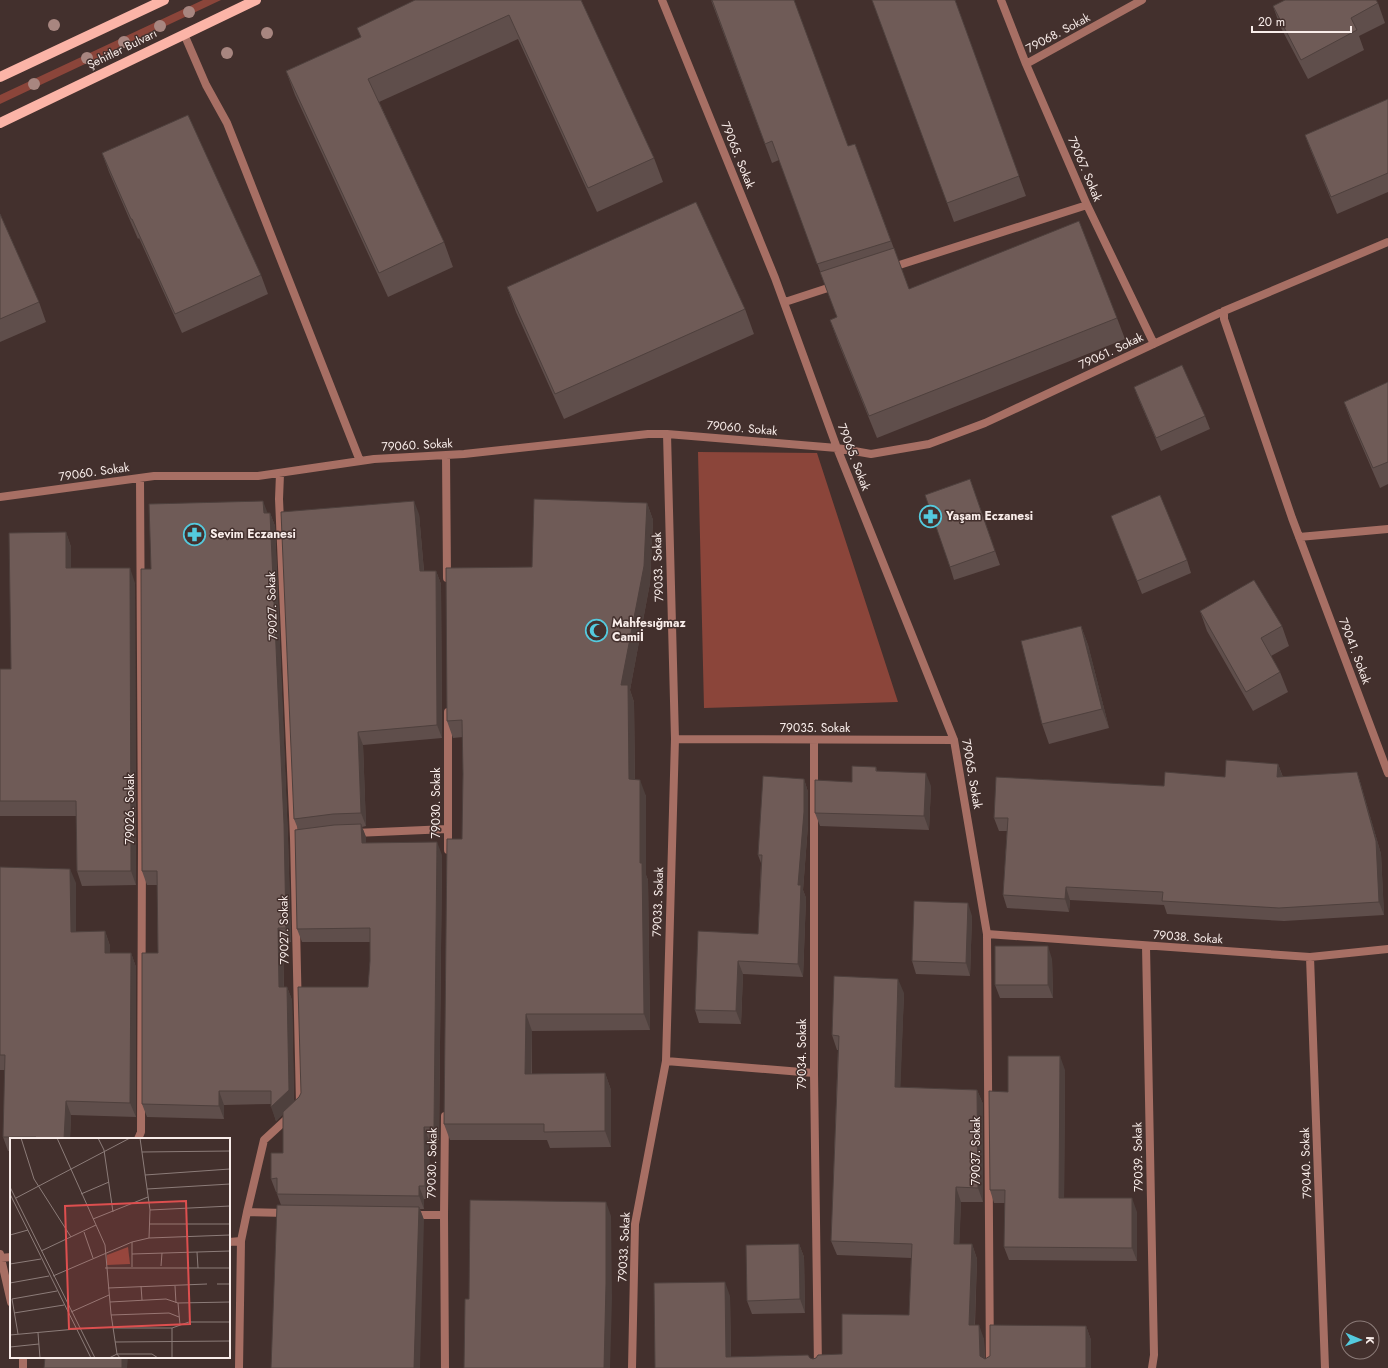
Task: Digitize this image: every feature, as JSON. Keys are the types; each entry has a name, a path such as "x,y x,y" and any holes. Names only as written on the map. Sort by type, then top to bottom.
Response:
{"main road":[{"path":"0,77 164,0"},
{"name":"Şehitler Bulvarı","path":"0,123 256,0"}],"street":[{"name":"79065. Sokak","path":"662,0 785,302 837,448 954,740 987,934"},
{"name":"79067. Sokak","path":"1001,0 1026,64 1087,205 1154,344"},
{"name":"79068. Sokak","path":"1026,64 1142,0"},
{"path":"184,34 206,85 226,123 360,461"},
{"path":"884,270 1087,205"},
{"name":"79061. Sokak","path":"837,448 871,454 929,444 985,423 1224,311 1388,242"},
{"path":"785,302 846,282"},
{"name":"79041. Sokak","path":"1224,311 1224,320 1300,537 1388,773"},
{"name":"79060. Sokak","path":"0,497 154,476 258,476 280,474 360,461 464,454 648,434 667,434 837,448"},
{"name":"79033. Sokak","path":"632,1368 635,1224 666,1061 675,739 667,434"},
{"path":"446,455 447,585"},
{"name":"79027. Sokak","path":"239,1368 241,1241 247,1212 264,1140 300,1106 298,838 280,507 280,474"},
{"name":"79026. Sokak","path":"138,1138 141,1132 142,852 140,478"},
{"path":"1300,537 1388,529"},
{"name":"79030. Sokak","path":"448,703 448,861"},
{"name":"79035. Sokak","path":"675,739 954,740"},
{"name":"79034. Sokak","path":"814,740 814,1073 818,1368"},
{"path":"346,833 448,829"},
{"name":"79038. Sokak","path":"987,934 1310,957 1388,949"},
{"name":"79037. Sokak","path":"987,934 990,1368"},
{"name":"79039. Sokak","path":"1146,946 1154,1355 1152,1368"},
{"name":"79040. Sokak","path":"1310,957 1325,1368"},
{"path":"666,1061 814,1073"},
{"name":"79030. Sokak","path":"445,1105 445,1368"},
{"path":"247,1212 294,1213"},
{"path":"404,1215 444,1215"},
{"path":"230,1242 241,1241"},
{"path":"1,1256 10,1297"}],"shaded area":[{"path":"203,0 221,0 0,104 0,95"},
{"path":"698,452 817,453 898,702 704,708"}],"building":[{"path":"415,0 581,0 654,158 588,188 509,15 368,79 444,242 379,273 286,71 361,37 357,28"},
{"path":"712,0 794,0 848,146 855,144 891,241 817,264 772,141 765,144"},
{"path":"872,0 955,0 1019,176 947,203"},
{"path":"1285,0 1376,0 1378,3 1351,18 1357,30 1301,60 1273,6"},
{"path":"1388,99 1388,173 1331,197 1305,135"},
{"path":"188,115 261,275 175,314 102,153"},
{"path":"696,202 745,309 555,394 507,287"},
{"path":"0,214 39,302 0,319"},
{"path":"1079,221 1117,318 869,416 830,320 837,317 820,272 894,248 909,289"},
{"path":"1182,365 1205,416 1156,438 1134,387"},
{"path":"1388,382 1388,462 1373,468 1344,402"},
{"path":"970,479 995,551 950,567 925,495"},
{"path":"1160,495 1187,560 1137,581 1111,516"},
{"path":"534,499 647,503 644,566 621,685 628,685 629,779 640,780 640,863 642,863 644,1014 526,1014 525,1074 605,1073 605,1131 544,1132 544,1124 444,1124 447,839 462,839 463,774 462,720 447,721 446,568 532,567"},
{"path":"263,501 264,513 270,513 284,824 286,928 278,928 279,987 287,987 289,1090 271,1107 271,1091 219,1091 219,1106 142,1104 142,953 158,953 157,871 142,871 141,569 151,569 149,504"},
{"path":"414,501 420,571 436,571 437,725 358,732 361,813 333,814 294,819 281,512"},
{"path":"66,532 66,568 130,568 131,871 77,871 76,801 0,801 0,669 11,669 9,533"},
{"path":"1254,580 1282,626 1261,638 1280,672 1246,692 1200,611"},
{"path":"1081,626 1102,709 1042,724 1021,641"},
{"path":"1226,760 1278,764 1277,777 1357,772 1376,841 1379,902 1279,908 1162,901 1163,892 1066,887 1065,899 1003,895 1008,818 994,818 996,777 1164,786 1165,772 1225,777"},
{"path":"852,766 876,767 876,771 926,773 924,816 815,813 815,780 852,782"},
{"path":"763,776 804,779 804,812 798,885 801,885 798,964 738,961 736,1011 695,1010 698,931 758,934 762,855 758,855"},
{"path":"361,824 362,843 437,842 434,1127 424,1127 425,1186 419,1186 419,1196 277,1194 277,1178 271,1179 271,1153 283,1153 283,1112 299,1097 301,1093 298,987 368,987 370,961 370,928 297,929 295,830 334,825"},
{"path":"0,867 70,869 71,932 105,931 105,953 131,953 130,1103 66,1101 64,1138 3,1137 5,1055 0,1055"},
{"path":"914,901 968,903 966,963 912,961"},
{"path":"995,946 1048,946 1048,985 995,985"},
{"path":"834,976 898,979 895,1087 977,1090 978,1188 956,1187 954,1244 972,1244 969,1325 979,1325 980,1356 985,1359 990,1356 990,1325 1086,1326 1086,1368 655,1368 654,1283 725,1282 726,1357 808,1355 813,1359 818,1355 842,1354 842,1314 909,1315 912,1244 831,1241 839,1036 832,1035"},
{"path":"1008,1056 1060,1056 1059,1198 1132,1198 1132,1248 1004,1247 1005,1190 990,1190 989,1091 1008,1092"},
{"path":"470,1200 606,1202 604,1368 464,1368 465,1299 469,1299"},
{"path":"277,1205 419,1207 414,1368 271,1368"},
{"path":"799,1244 800,1299 747,1301 746,1245"},
{"path":"45,1358 122,1358 122,1368 44,1368"}],"place":[{"name":"Yaşam Eczanesi","path":"931,516"},
{"name":"Sevim Eczanesi","path":"194,534"},
{"name":"Mahfesığmaz Camiİ","path":"596,630"}]}
